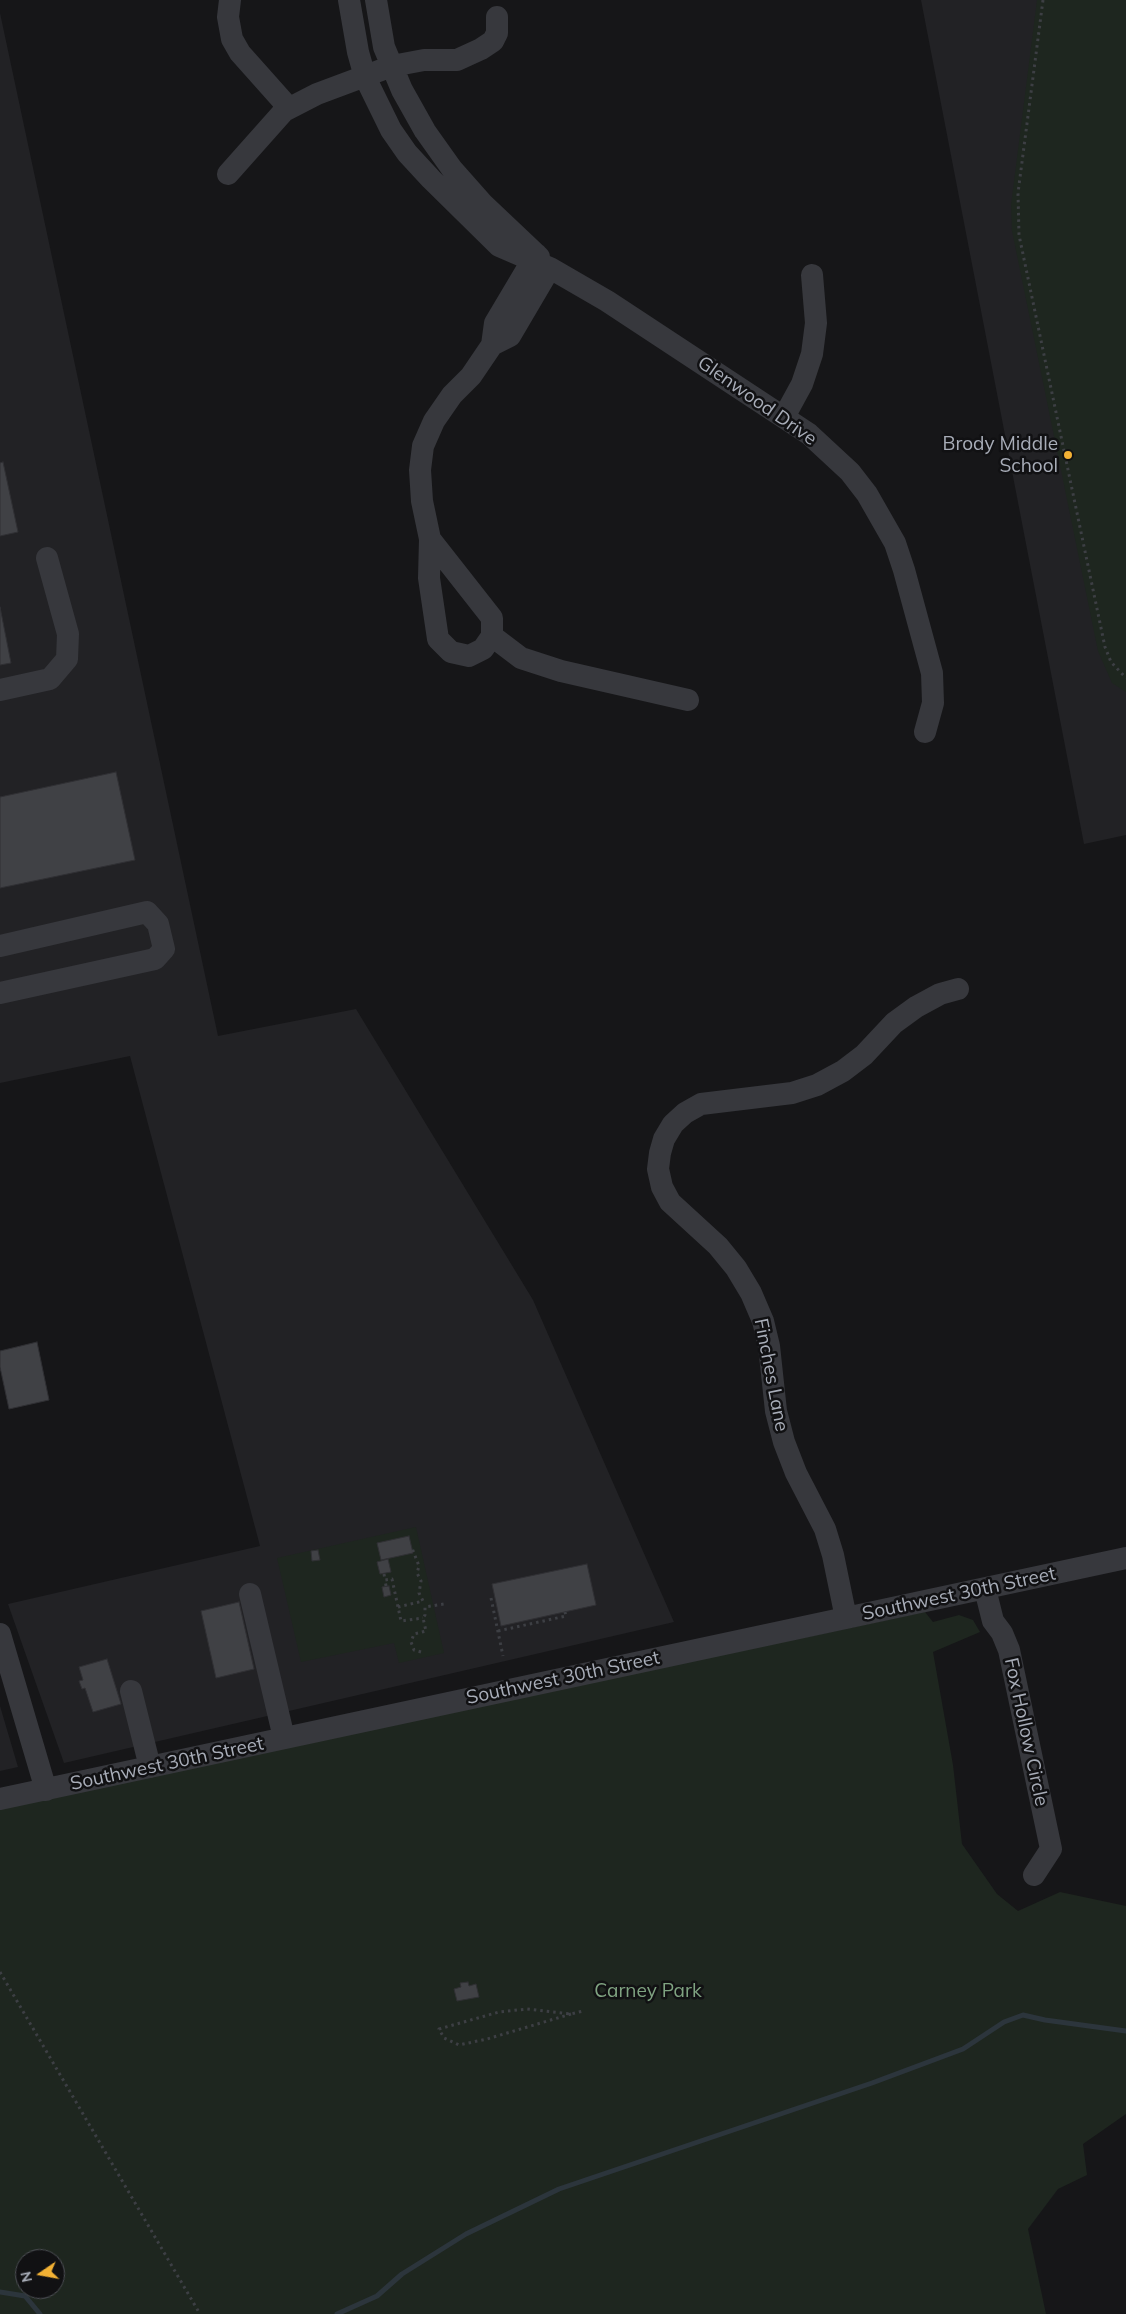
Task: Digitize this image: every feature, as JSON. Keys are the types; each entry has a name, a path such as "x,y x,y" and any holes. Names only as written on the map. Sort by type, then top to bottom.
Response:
{"street":[{"path":"230,0 228,17 232,38 240,53 289,108"},
{"name":"Glenwood Drive","path":"349,0 358,52 366,77 391,130 407,153 431,179 499,246 540,260 607,301 809,434 850,472 867,494 895,543 904,570 932,672 933,704 925,732"},
{"name":"Glenwood Drive","path":"376,0 384,47 425,131 452,169 483,204 540,260"},
{"path":"228,174 284,111 289,108 318,94 392,66 424,60 457,60 481,50 493,41 497,33 497,17"},
{"path":"430,539 492,618 492,636 483,649 469,656 451,652 438,639 429,578 430,539 422,501 420,470 424,446 434,421 452,395 471,376 492,345 510,336 540,260"},
{"path":"784,417 802,384 812,354 816,323 812,275"},
{"path":"0,690 50,679 67,659 68,634 47,558"},
{"path":"492,636 521,658 561,671 688,700"},
{"path":"0,946 147,912 158,924 164,949 155,959 0,993"},
{"name":"Finches Lane","path":"846,1618 833,1554 825,1529 796,1473 784,1442 776,1411 769,1346 763,1321 751,1293 736,1268 718,1246 670,1202 660,1178 660,1153 664,1139 673,1124 685,1113 701,1104 792,1093 817,1085 850,1066 864,1055 894,1023 916,1007 940,994 958,989"},
{"name":"Southwest 30th Street","path":"0,1799 1126,1558"},
{"name":"Fox Hollow Circle","path":"985,1589 993,1621 1002,1632 1009,1650 1050,1849 1034,1876"},
{"path":"250,1594 284,1738"},
{"path":"0,1634 46,1790"},
{"path":"131,1691 150,1767"}],"path":[{"path":"1044,0 1018,193 1019,235 1105,647 1111,662 1126,678"},
{"path":"412,1548 419,1566 417,1573 421,1582 419,1593 425,1607 423,1618 426,1631 417,1632 412,1637 411,1642 414,1650 421,1652"},
{"path":"384,1574 386,1586"},
{"path":"385,1580 392,1578 401,1621 423,1618"},
{"path":"491,1598 497,1615 503,1656"},
{"path":"398,1607 423,1602"},
{"path":"425,1607 444,1604"},
{"path":"498,1631 566,1616 565,1612"},
{"path":"0,1972 200,2314"},
{"path":"571,2014 527,2009 500,2012 439,2029 444,2038 458,2045 487,2039 583,2011"}],"shaded area":[{"name":"Brody Middle School","path":"921,0 1126,0 1126,835 1084,844"},
{"path":"0,13 218,1036 356,1009 533,1300 674,1622 64,1763 8,1604 260,1546 130,1056 0,1083"},
{"path":"0,1706 18,1767 0,1771"}],"green space":[{"path":"1037,0 1126,0 1126,692 1112,683 1098,651 1012,231 1011,205"},
{"path":"416,1527 444,1653 399,1663 394,1643 301,1662 277,1558"},
{"name":"Carney Park","path":"925,1612 933,1622 959,1615 973,1620 980,1632 933,1652 953,1765 962,1844 997,1894 1018,1911 1060,1892 1126,1906 1126,2114 1083,2144 1087,2175 1058,2189 1028,2229 1046,2314 0,2314 0,1807"}],"building":[{"path":"3,462 18,532 0,536 0,463"},
{"path":"0,607 11,663 0,665"},
{"path":"116,772 135,860 0,888 0,797"},
{"path":"37,1342 49,1400 9,1409 0,1367 0,1351"},
{"path":"409,1536 413,1553 381,1560 377,1543"},
{"path":"318,1550 320,1560 312,1561 311,1551"},
{"path":"388,1559 391,1572 380,1574 377,1562"},
{"path":"587,1564 596,1605 501,1626 492,1584"},
{"path":"389,1586 391,1595 384,1597 382,1587"},
{"path":"239,1602 254,1669 216,1678 201,1611"},
{"path":"107,1659 121,1704 93,1712 85,1688 82,1689 79,1681 83,1680 79,1667"},
{"path":"468,1982 469,1986 476,1984 479,1997 457,2001 454,1989 461,1987 460,1983"}],"waterway":[{"path":"337,2314 377,2296 402,2274 466,2234 559,2189 872,2083 963,2049 1004,2022 1023,2015 1045,2020 1126,2031"},
{"path":"0,2292 25,2296 40,2314"}],"place":[{"name":"Brody Middle School","path":"1068,455"}]}
